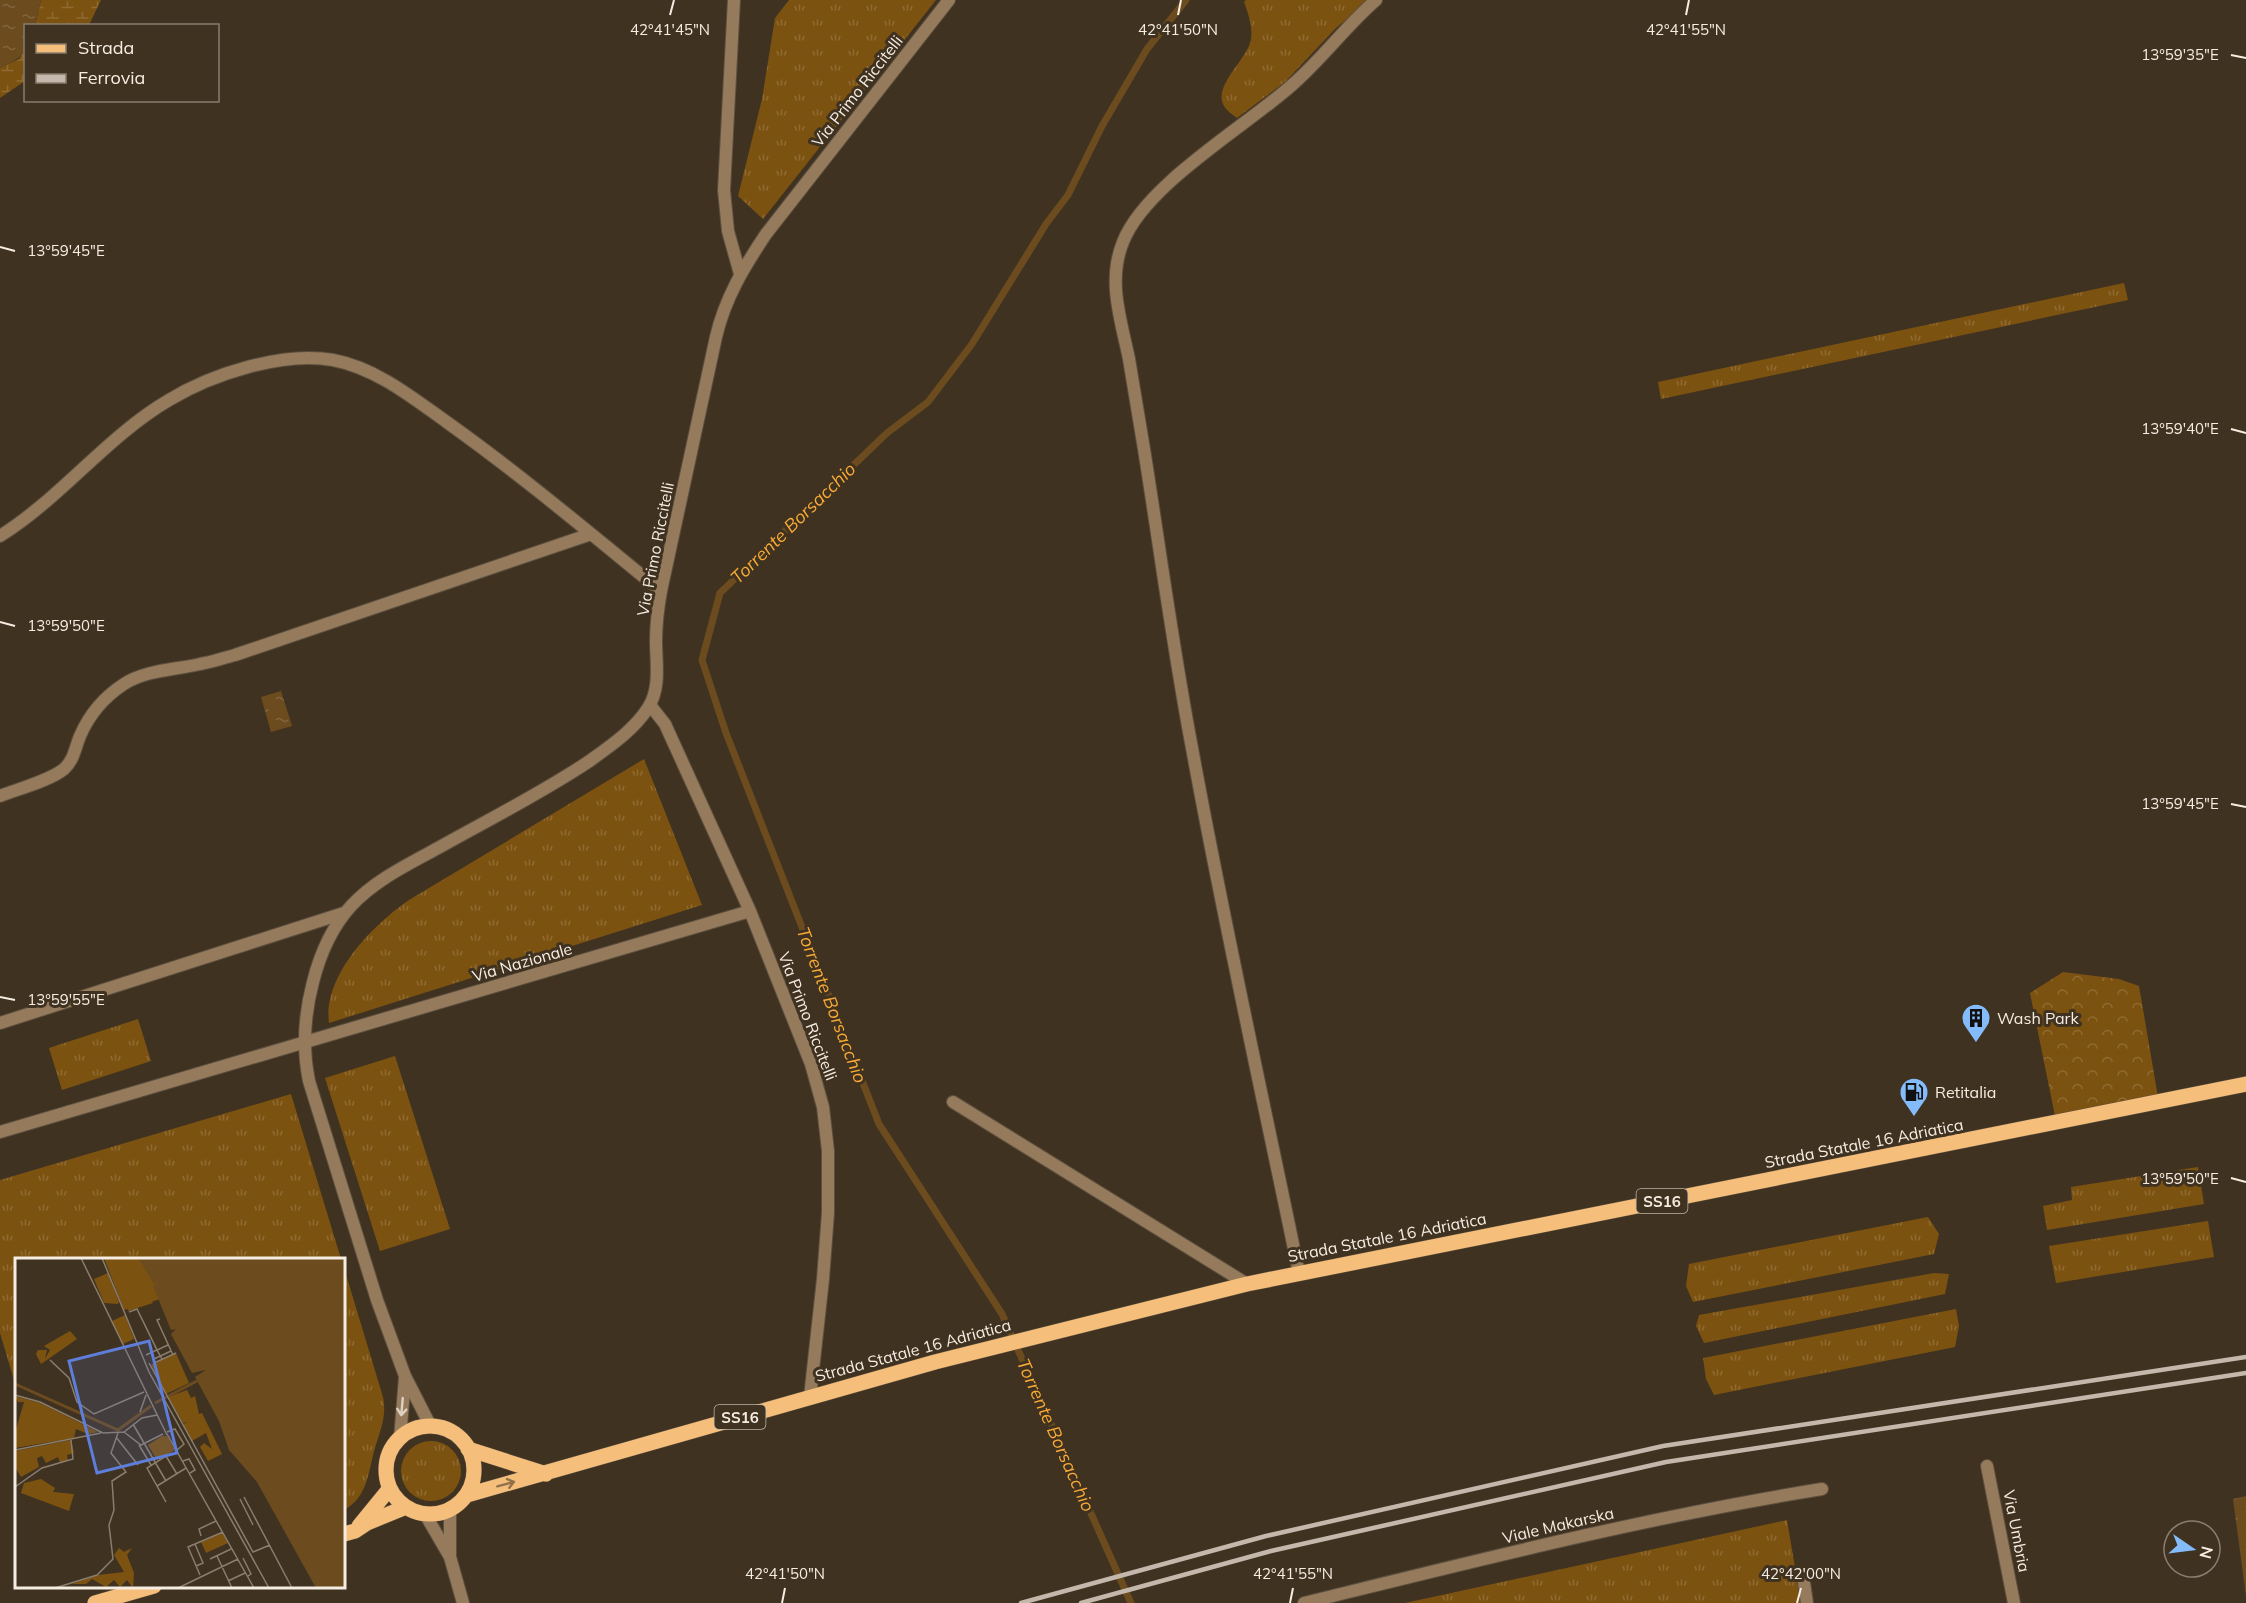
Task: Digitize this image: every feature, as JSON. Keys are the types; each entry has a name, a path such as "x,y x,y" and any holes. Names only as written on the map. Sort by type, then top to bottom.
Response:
{"main road":[{"name":"Strada Statale 16 Adriatica","path":"425,1514 438,1514 450,1509 467,1495 810,1396 934,1362 1247,1284 2246,1084"},
{"path":"425,1514 406,1507 397,1499 390,1488 387,1475 387,1462 392,1450 409,1432 431,1426 446,1429 459,1437 473,1460 474,1472 467,1495"},
{"path":"468,1449 546,1474"},
{"path":"349,1532 390,1488"},
{"path":"349,1532 406,1507"},
{"path":"95,1603 150,1588"}],"street":[{"path":"734,0 724,190 728,231 740,274"},
{"name":"Via Primo Riccitelli","path":"810,1396 827,1229 829,1174 826,1124 811,1064 750,911 665,724 650,705 657,685 657,617 719,324 740,274 788,204 950,0"},
{"path":"1299,1273 1194,761 1169,620 1140,423 1118,313 1116,281 1119,252 1124,237 1131,224 1156,196 1190,165 1292,86 1376,0"},
{"path":"0,536 27,517 123,433 170,399 200,384 250,366 307,358 332,360 350,364 402,391 508,466 661,591"},
{"path":"0,796 65,768 74,756 79,738 93,712 113,693 133,680 154,672 201,664 235,655 591,534"},
{"path":"431,1426 405,1376 377,1300 309,1081 304,1043 306,1015 316,968 333,930 344,913 364,893 386,877 561,780 612,745 640,719 650,705"},
{"name":"Via Nazionale","path":"0,1132 750,911"},
{"path":"0,1023 344,913"},
{"path":"952,1102 1247,1284"},
{"path":"400,1439 405,1376"},
{"name":"Via Umbria","path":"1987,1466 2014,1603"},
{"name":"Viale Makarska","path":"1304,1603 1456,1565 1655,1520 1822,1489"},
{"path":"450,1509 450,1557"},
{"path":"425,1514 450,1557 463,1603"},
{"path":"1804,1582 1807,1603"}],"green space":[{"path":"41,0 101,0 89,24 35,24"},
{"path":"789,0 936,0 763,219 738,196 762,99 775,18"},
{"path":"1246,0 1370,0 1336,28 1285,82 1237,118 1225,108 1222,98 1226,81 1244,55 1251,39 1251,25 1244,2"},
{"path":"24,50 24,82 0,98 0,68 19,59"},
{"path":"2124,283 2128,300 1661,399 1658,382"},
{"path":"644,759 702,905 329,1023 329,1005 342,970 366,937 395,910"},
{"path":"2063,972 2119,979 2139,986 2158,1097 2055,1116 2030,993"},
{"path":"138,1019 151,1061 62,1090 49,1048"},
{"path":"395,1056 450,1229 380,1251 325,1078"},
{"path":"291,1094 341,1258 15,1258 15,1384 0,1333 0,1180"},
{"path":"2198,1167 2204,1204 2047,1230 2043,1206 2072,1200 2071,1187"},
{"path":"1928,1217 1939,1234 1934,1254 1693,1302 1686,1286 1689,1264"},
{"path":"2208,1221 2214,1257 2056,1283 2049,1246"},
{"path":"345,1271 383,1397 384,1411 366,1483 352,1505 345,1509"},
{"path":"1934,1273 1949,1274 1945,1294 1704,1343 1696,1326 1699,1315"},
{"path":"1956,1309 1959,1326 1955,1347 1714,1395 1706,1379 1703,1358"},
{"path":"431,1441 452,1450 461,1471 452,1492 431,1501 410,1492 401,1471 410,1450"},
{"path":"1787,1520 1801,1603 1405,1603"}],"water":[{"path":"0,0 41,0 35,24 24,24 23,53 0,68"},
{"path":"281,691 292,726 271,732 261,697"},
{"path":"2246,1496 2246,1596 2233,1499"}],"waterway":[{"name":"Torrente Borsacchio","path":"1131,1603 1002,1314 879,1124 726,733 702,660 720,593 887,433 928,402 972,344 1046,224 1068,195 1102,126 1147,49 1186,0"}],"railway":[{"path":"1021,1603 1266,1536 1663,1446 2246,1357"},
{"path":"1081,1603 1271,1551 1666,1462 2246,1373"}],"place":[{"name":"Wash Park","path":"1976,1044"},
{"name":"Retitalia","path":"1914,1118"}]}
